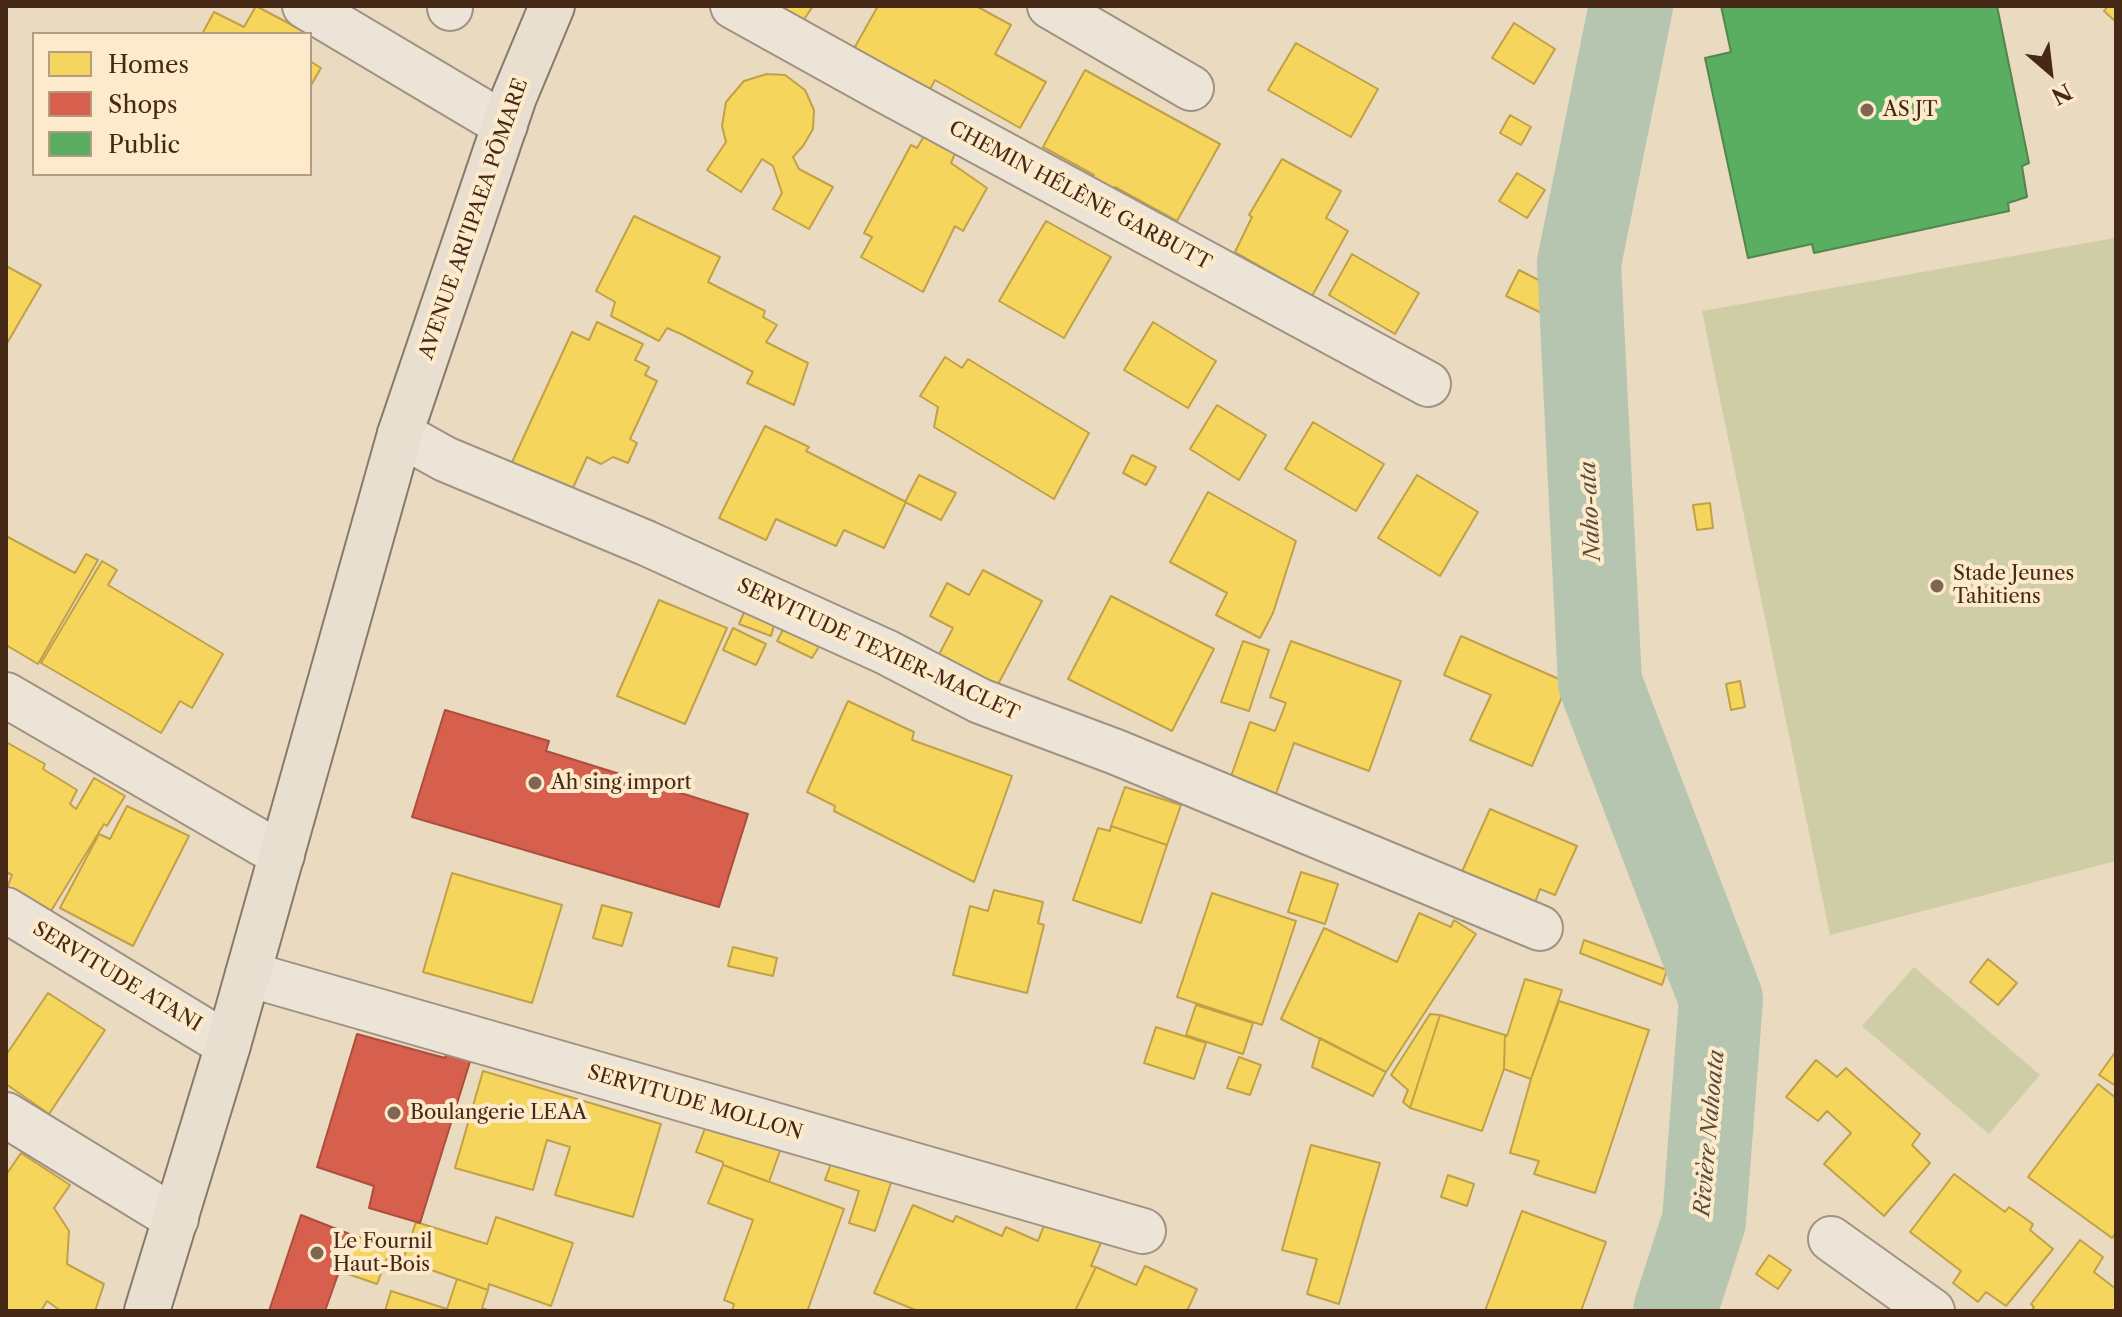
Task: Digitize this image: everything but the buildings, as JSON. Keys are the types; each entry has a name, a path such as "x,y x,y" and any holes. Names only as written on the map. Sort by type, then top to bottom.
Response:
{"main road":[{"name":"AVENUE ARI'IPAEA PŌMARE","path":"147,1311 228,1045 400,434 514,97 552,6"}],"street":[{"path":"305,6 505,125"},
{"name":"CHEMIN HÉLÈNE GARBUTT","path":"733,6 1428,384"},
{"path":"1050,6 1191,88"},
{"name":"SERVITUDE TEXIER-MACLET","path":"400,434 445,459 646,543 886,652 980,701 1116,752 1540,928"},
{"path":"6,695 282,855"},
{"name":"SERVITUDE ATANI","path":"6,910 228,1045"},
{"name":"SERVITUDE MOLLON","path":"248,974 1143,1231"},
{"path":"6,1115 176,1219"},
{"path":"1831,1239 1932,1311"}],"shaded area":[{"name":"Stade Jeunes Tahitiens","path":"2115,238 2116,861 1830,935 1702,311"},
{"path":"1914,967 2040,1075 1989,1134 1862,1026"}],"waterway":[{"name":"Naho-ata","path":"1631,6 1579,263 1600,683 1721,999 1704,1221 1675,1311"}],"place":[{"name":"AS JT","path":"1867,110"},
{"name":"Stade Jeunes Tahitiens","path":"1937,586"},
{"name":"Ah sing import","path":"535,783"},
{"name":"Boulangerie LEAA","path":"394,1113"},
{"name":"Le Fournil Haut-Bois","path":"317,1253"}],"water label":[{"name":"Rivière Nahoata","path":"1710,1133"}]}
